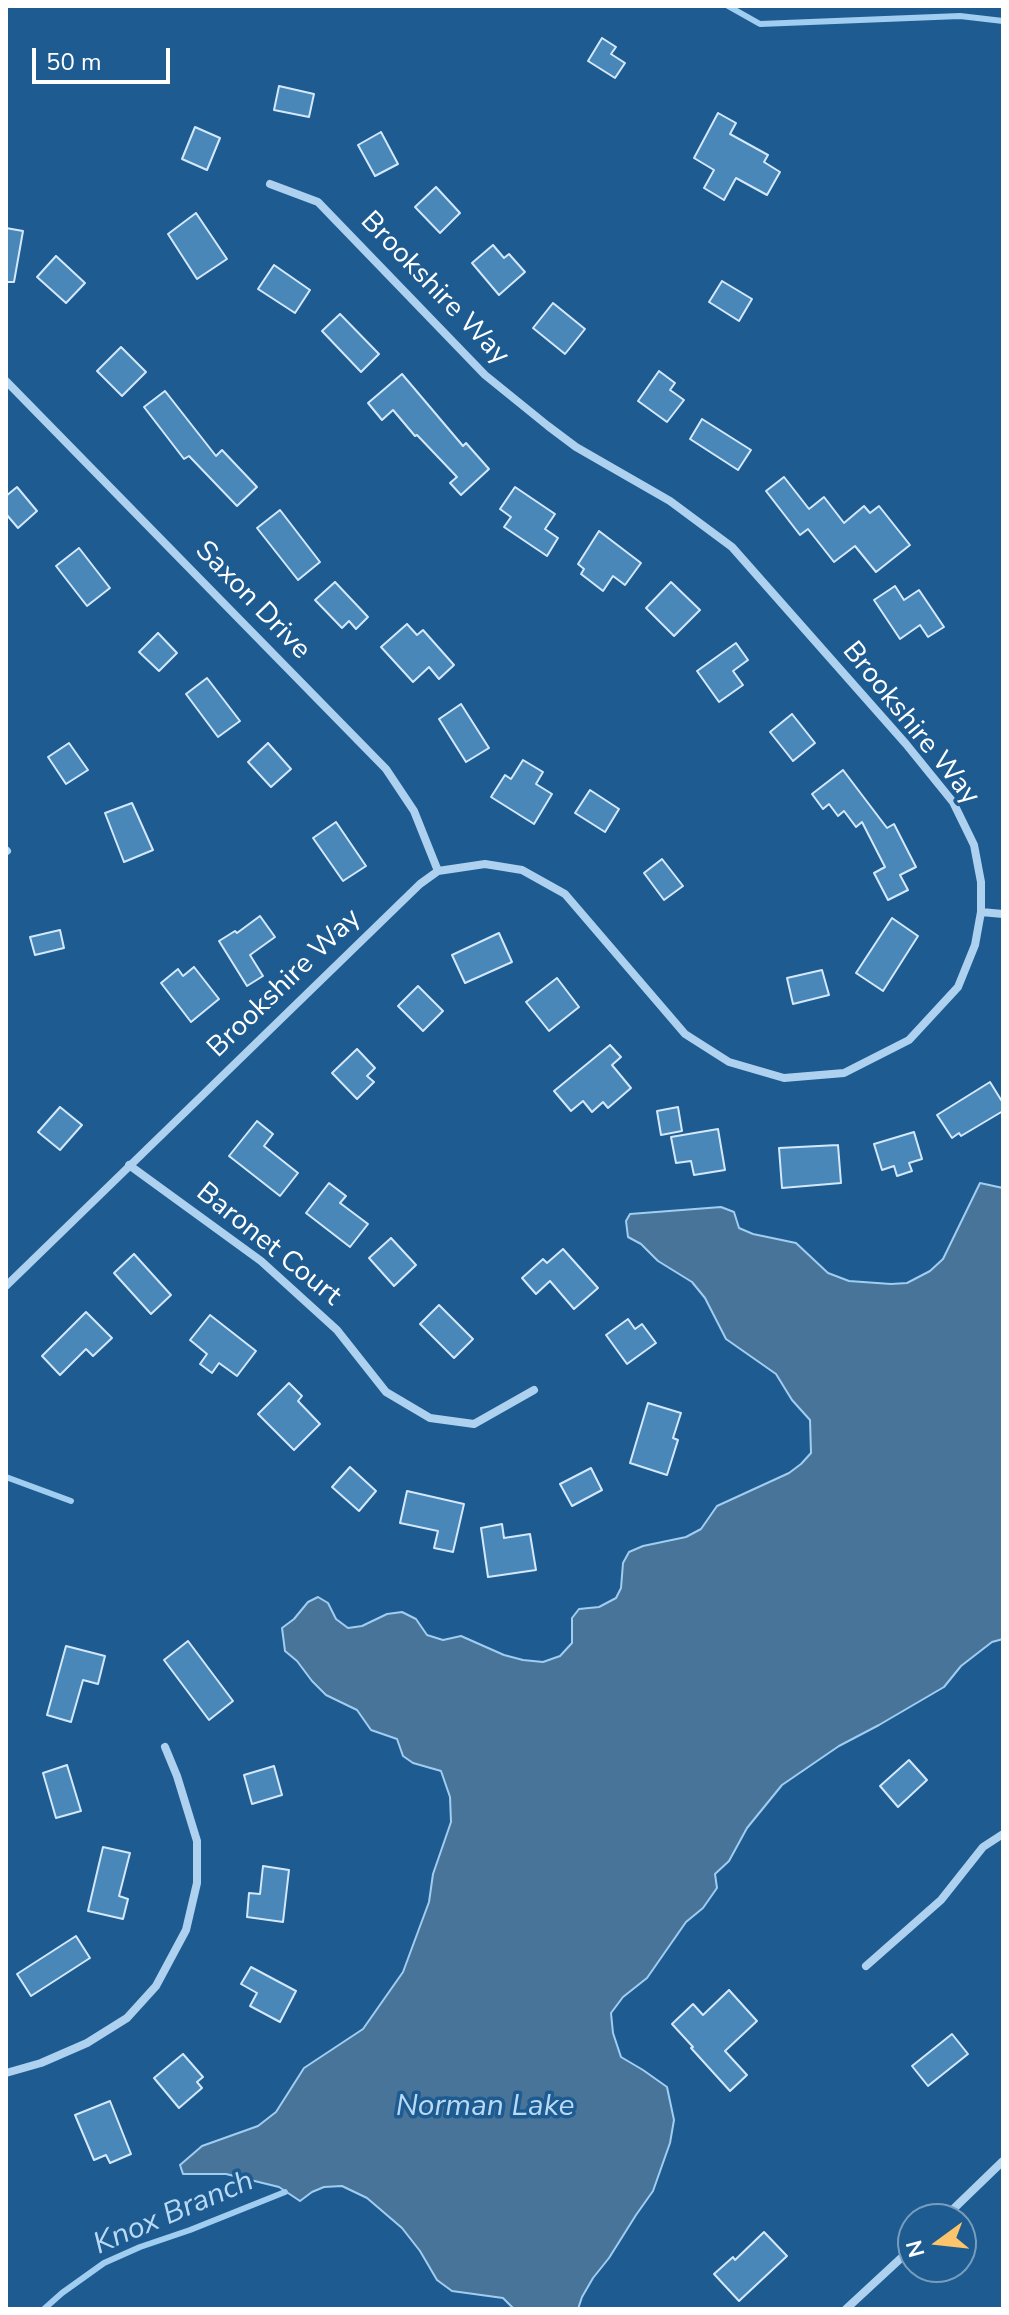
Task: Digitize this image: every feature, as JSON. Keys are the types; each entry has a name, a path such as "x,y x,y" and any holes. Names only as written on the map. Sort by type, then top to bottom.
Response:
{"street":[{"name":"Brookshire Way","path":"6,1286 420,884 438,871 485,864 522,870 565,894 685,1034 729,1062 784,1078 844,1073 909,1040 958,987 975,945 981,912 981,882 974,845 953,802 906,744 732,547 670,501 576,447 548,426 485,375 318,202 270,184"},
{"name":"Saxon Drive","path":"6,381 386,769 414,811 438,871"},
{"path":"981,912 1003,914"},
{"name":"Baronet Court","path":"129,1165 261,1261 337,1330 386,1392 430,1418 474,1424 534,1390"},
{"path":"6,2073 41,2063 87,2043 127,2018 156,1986 186,1930 197,1883 197,1841 165,1747"},
{"path":"866,1966 941,1900 983,1847 1003,1834"},
{"path":"960,2203 1003,2161"},
{"path":"846,2309 897,2262"}],"water":[{"name":"Norman Lake","path":"980,1183 1003,1188 1003,1639 992,1642 961,1666 944,1687 839,1746 782,1785 747,1828 729,1861 715,1874 717,1888 703,1908 686,1922 647,1978 623,1997 611,2013 613,2033 621,2057 667,2087 674,2120 670,2143 653,2191 593,2278 578,2309 514,2309 503,2298 452,2291 437,2280 402,2228 367,2198 342,2186 324,2187 300,2201 279,2187 226,2174 183,2174 180,2165 202,2146 258,2126 276,2112 304,2068 363,2029 403,1972 429,1902 433,1874 451,1822 450,1797 441,1771 413,1763 403,1756 397,1739 371,1730 357,1710 326,1695 285,1651 282,1628 308,1602 318,1597 328,1603 336,1619 348,1628 402,1612 416,1619 427,1635 443,1640 461,1636 523,1660 543,1662 560,1656 572,1643 572,1618 579,1609 599,1607 616,1598 621,1588 623,1563 629,1552 686,1537 701,1529 717,1506 789,1473 811,1453 810,1420 792,1400 776,1374 726,1339 705,1298 692,1282 628,1237 626,1221 630,1214 721,1207 734,1212 739,1228 796,1243 828,1273 849,1281 907,1283 930,1271 943,1259"}],"building":[{"path":"602,38 616,47 611,54 625,63 615,78 588,61"},
{"path":"279,86 314,94 309,117 274,110"},
{"path":"718,113 736,123 730,134 768,155 764,162 780,172 767,195 736,178 724,200 704,188 714,170 694,158"},
{"path":"195,127 220,138 207,170 182,159"},
{"path":"381,132 398,164 375,176 358,145"},
{"path":"436,187 460,213 440,233 415,207"},
{"path":"196,213 227,259 197,279 168,234"},
{"path":"6,228 23,231 14,282 6,282"},
{"path":"493,245 504,258 509,254 525,272 499,295 472,263"},
{"path":"56,256 85,283 66,303 37,277"},
{"path":"274,265 310,290 295,313 258,289"},
{"path":"722,281 752,299 739,321 709,302"},
{"path":"553,303 585,329 565,354 533,328"},
{"path":"340,314 379,354 361,372 322,331"},
{"path":"121,347 146,372 122,396 97,371"},
{"path":"659,371 675,383 670,390 684,400 667,422 638,401"},
{"path":"402,374 463,446 466,443 489,469 461,495 450,483 457,477 393,410 382,420 368,403"},
{"path":"165,391 216,456 222,450 257,487 237,506 189,456 184,459 144,407"},
{"path":"702,419 751,450 738,470 690,439"},
{"path":"784,477 809,509 824,497 844,523 864,506 870,513 879,506 910,545 876,572 855,546 834,562 808,529 800,535 766,491"},
{"path":"17,487 37,511 18,528 6,514 6,496"},
{"path":"515,487 555,514 545,529 558,538 547,556 504,527 511,517 500,509"},
{"path":"280,510 320,562 298,580 257,528"},
{"path":"599,531 641,563 625,585 613,576 603,591 581,574 584,569 578,564"},
{"path":"79,548 110,588 87,606 56,566"},
{"path":"335,582 368,617 356,629 349,621 342,628 315,600"},
{"path":"671,582 700,610 674,636 646,608"},
{"path":"895,586 904,600 919,590 944,627 928,637 920,625 900,639 874,600"},
{"path":"407,624 417,635 423,630 454,665 439,679 429,667 413,682 381,647"},
{"path":"158,633 177,653 159,671 139,652"},
{"path":"736,643 748,660 733,671 743,685 719,702 697,671"},
{"path":"207,678 240,721 218,737 186,694"},
{"path":"461,704 489,748 466,762 439,719"},
{"path":"792,714 815,743 793,761 770,732"},
{"path":"69,743 88,770 66,784 48,757"},
{"path":"268,743 291,769 271,787 248,762"},
{"path":"523,760 543,772 536,784 552,794 534,824 491,797 505,775 511,779"},
{"path":"843,770 887,828 894,824 916,867 900,875 908,890 888,900 874,873 885,867 862,822 856,827 844,811 838,816 829,804 823,809 812,794"},
{"path":"590,790 619,809 605,832 575,813"},
{"path":"132,803 153,850 124,862 105,813"},
{"path":"336,822 366,866 343,881 313,838"},
{"path":"662,859 683,886 664,900 644,873"},
{"path":"260,916 275,937 250,955 263,976 247,986 219,941 235,931 237,933"},
{"path":"892,918 918,936 883,991 856,973"},
{"path":"60,930 64,948 35,955 30,937"},
{"path":"499,933 512,962 465,983 452,955"},
{"path":"194,967 219,999 191,1022 161,983 178,969 183,976"},
{"path":"822,970 829,995 793,1004 787,978"},
{"path":"557,978 579,1007 549,1031 526,1002"},
{"path":"418,986 443,1011 423,1031 398,1006"},
{"path":"610,1045 621,1057 612,1065 631,1088 608,1108 603,1102 592,1112 583,1101 571,1111 554,1091"},
{"path":"357,1049 375,1068 367,1076 374,1082 357,1099 332,1073"},
{"path":"990,1082 1003,1103 1003,1111 961,1136 959,1133 952,1138 937,1115"},
{"path":"60,1107 82,1125 60,1150 38,1132"},
{"path":"678,1107 682,1131 661,1135 657,1111"},
{"path":"257,1121 273,1134 264,1146 298,1173 280,1196 229,1156"},
{"path":"718,1129 725,1170 694,1175 691,1161 676,1163 671,1137"},
{"path":"914,1132 922,1159 909,1163 912,1171 897,1176 894,1166 882,1170 874,1144"},
{"path":"838,1145 841,1183 782,1188 779,1148"},
{"path":"329,1183 346,1196 340,1203 368,1224 350,1247 306,1213"},
{"path":"391,1238 416,1265 394,1286 369,1258"},
{"path":"563,1249 598,1288 574,1309 550,1281 536,1294 522,1278 543,1259 547,1263"},
{"path":"134,1254 171,1295 151,1314 114,1273"},
{"path":"439,1305 473,1339 454,1358 420,1324"},
{"path":"86,1312 112,1338 93,1356 86,1349 60,1375 42,1356"},
{"path":"210,1315 256,1351 237,1376 219,1363 212,1373 200,1364 207,1354 190,1340"},
{"path":"628,1319 635,1329 642,1324 656,1343 627,1364 606,1335"},
{"path":"289,1383 302,1396 298,1401 320,1424 294,1450 258,1414"},
{"path":"648,1403 681,1413 673,1438 678,1440 667,1475 630,1463"},
{"path":"350,1467 376,1491 359,1511 332,1487"},
{"path":"591,1468 602,1490 572,1506 560,1484"},
{"path":"407,1491 464,1504 453,1552 434,1548 438,1531 400,1523"},
{"path":"502,1524 504,1538 530,1534 536,1570 488,1577 481,1528"},
{"path":"188,1641 233,1701 209,1720 164,1660"},
{"path":"66,1646 105,1656 98,1684 83,1680 71,1722 47,1715"},
{"path":"909,1760 927,1780 898,1807 880,1786"},
{"path":"67,1765 81,1811 56,1818 43,1773"},
{"path":"274,1766 282,1795 252,1804 244,1775"},
{"path":"103,1847 130,1853 119,1896 128,1899 123,1919 88,1911"},
{"path":"263,1866 289,1870 283,1922 247,1917 249,1893 260,1894"},
{"path":"76,1936 90,1958 31,1996 17,1974"},
{"path":"251,1967 296,1991 280,2022 250,2006 257,1993 241,1984"},
{"path":"729,1990 757,2021 725,2051 747,2075 730,2091 672,2024 693,2004 703,2015"},
{"path":"952,2034 968,2054 928,2086 912,2066"},
{"path":"183,2054 203,2077 197,2082 202,2088 179,2108 154,2078"},
{"path":"110,2101 131,2154 110,2163 106,2155 94,2160 75,2115"},
{"path":"764,2232 787,2256 739,2301 714,2274 733,2257 735,2260"}],"waterway":[{"path":"728,6 760,24 960,16 1003,21"},
{"path":"6,1477 71,1501"},
{"name":"Knox Branch","path":"44,2309 104,2263 285,2192"}]}
